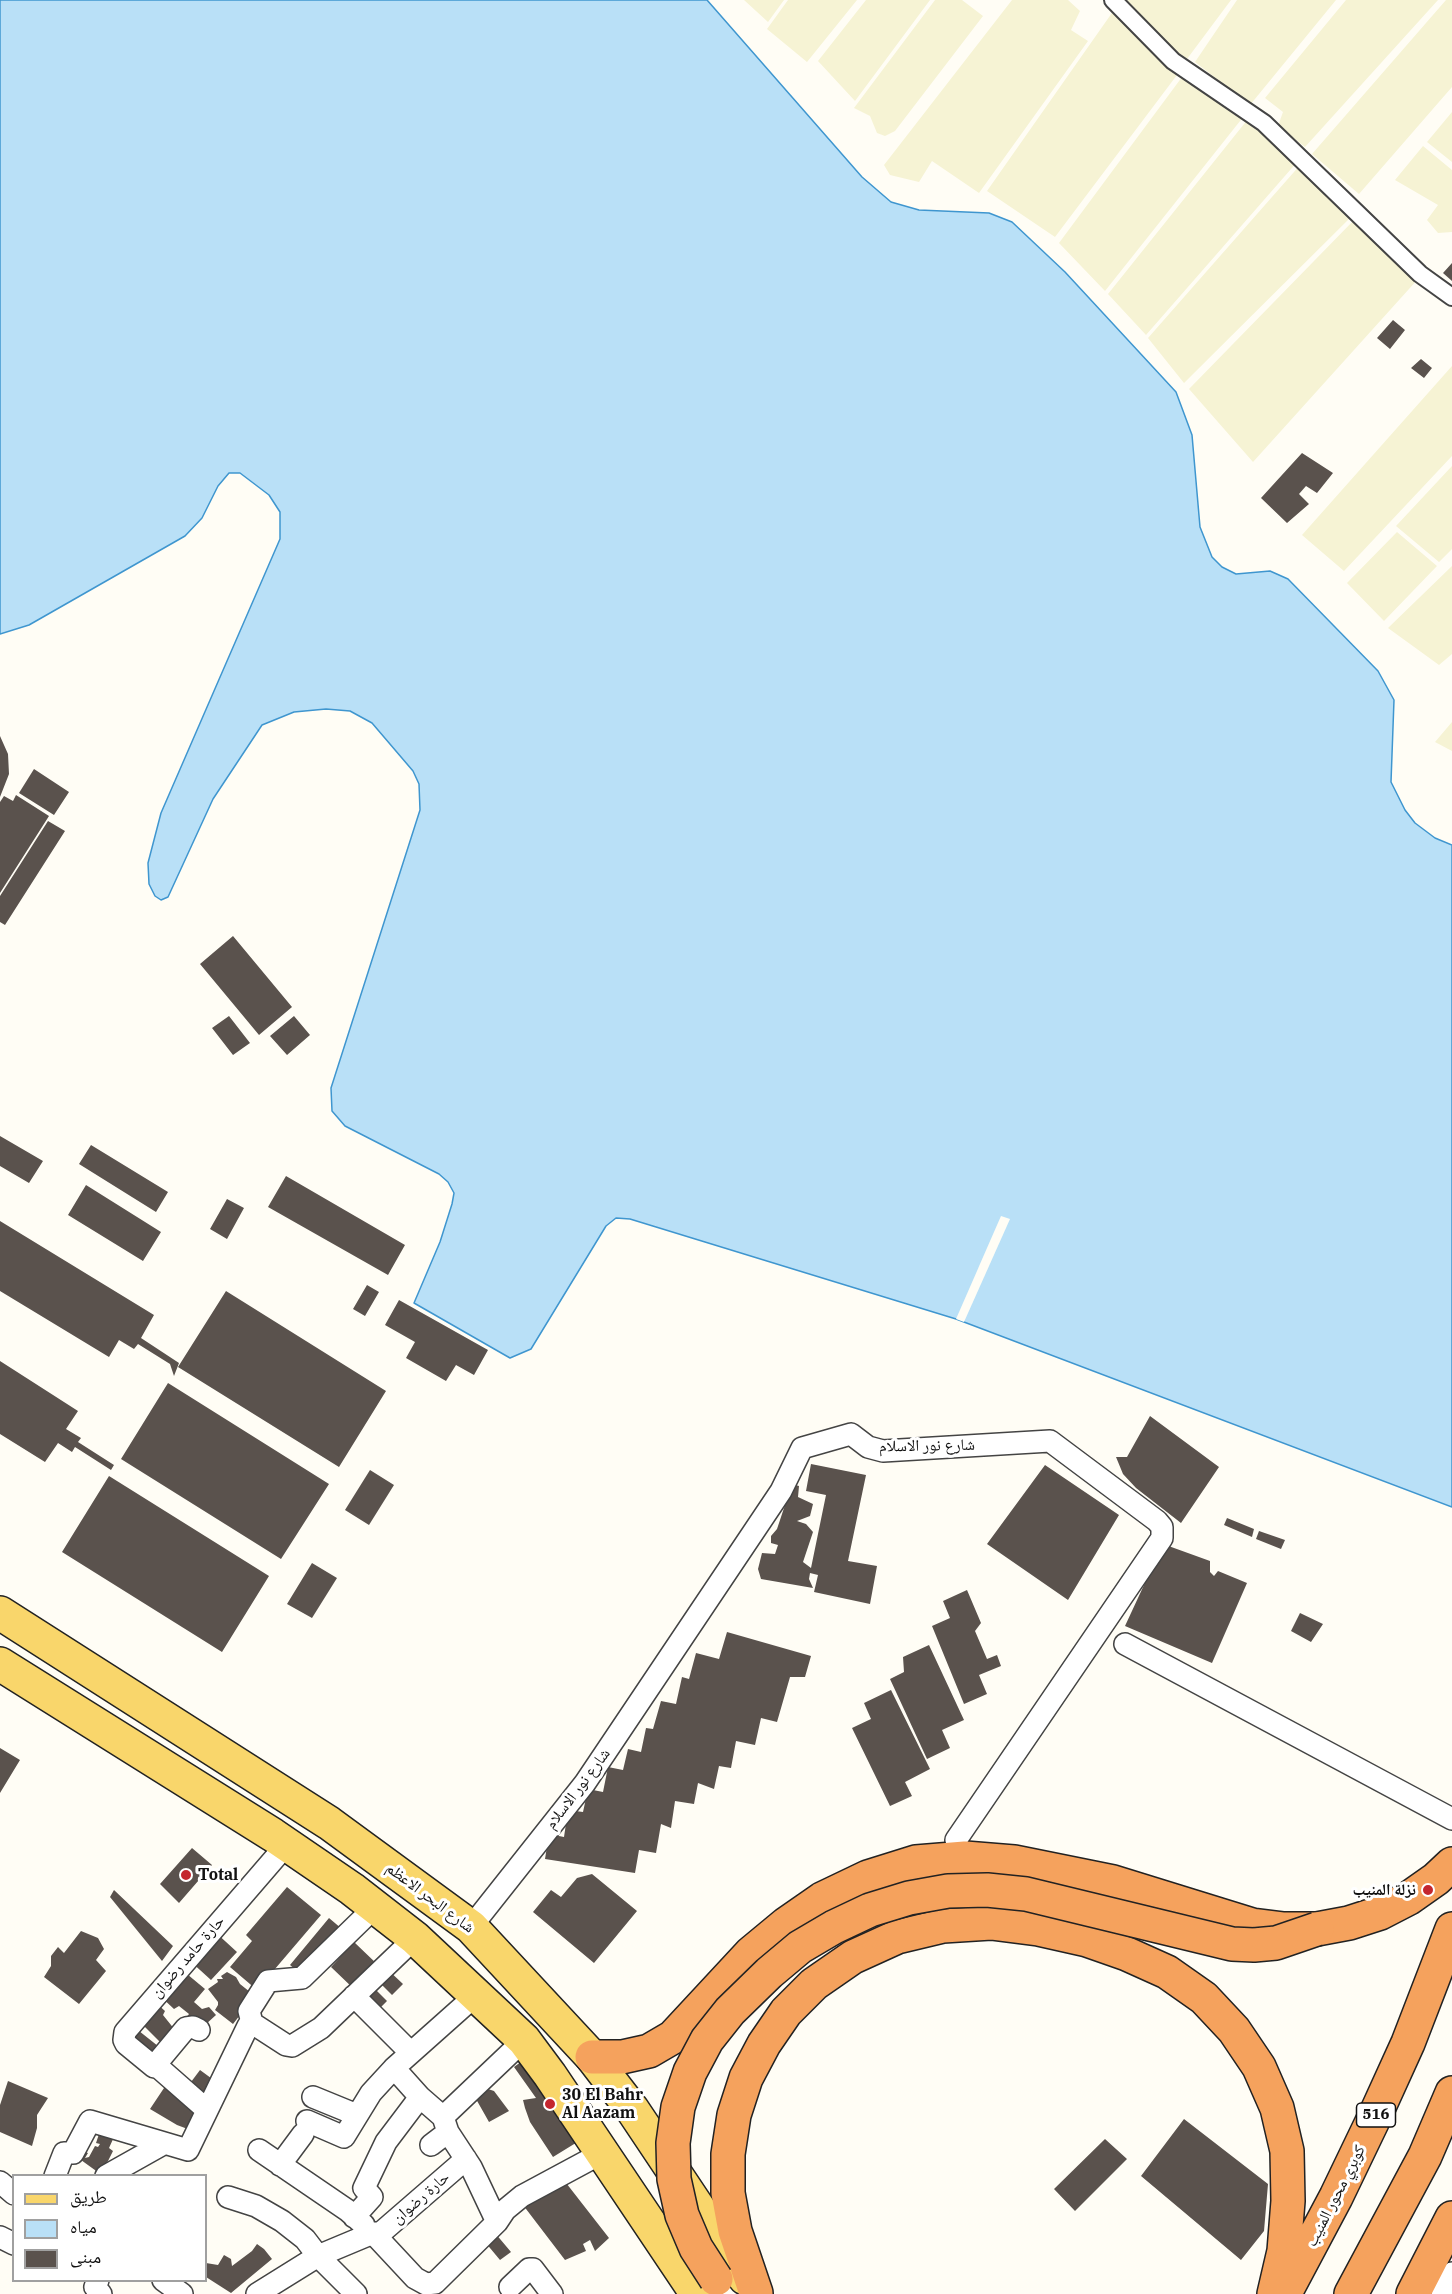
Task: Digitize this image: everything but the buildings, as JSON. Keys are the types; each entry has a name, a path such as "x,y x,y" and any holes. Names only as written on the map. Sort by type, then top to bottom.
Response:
{"highway":[{"path":"592,2057 622,2056 649,2051 673,2037 752,1953 786,1924 822,1899 868,1877 916,1862 965,1857 1014,1862 1113,1882 1252,1925 1284,1929 1317,1929"},
{"path":"730,2291 696,2248 686,2223 674,2179 673,2143 678,2107 687,2081 707,2040 730,2011 800,1947 870,1910 909,1898 948,1891 987,1890 1026,1894 1232,1944 1276,1942 1380,1913 1409,1898 1436,1879 1452,1864"},
{"path":"730,2291 735,2231 728,2193 728,2154 734,2115 746,2078 764,2044 786,2012 814,1984 853,1957 897,1937 944,1926 991,1923 1038,1929 1087,1940 1127,1954 1167,1972 1204,1998 1234,2030 1259,2067 1277,2108 1287,2151 1288,2201 1284,2251 1274,2294"},
{"name":"كوبري محور المنيب","path":"1285,2294 1373,2120 1408,2043 1452,1929"},
{"path":"1351,2294 1420,2166 1452,2093"},
{"path":"1413,2294 1452,2218"}],"main road":[{"name":"شارع البحر الاعظم","path":"0,1614 329,1823 471,1927 592,2057 632,2109 730,2291"},
{"path":"0,1664 287,1844 415,1938 524,2040 602,2153 730,2291"}],"street":[{"path":"1113,0 1173,61 1264,123 1420,274 1452,297"},
{"name":"شارع نور الاسلام","path":"471,1927 585,1783 781,1491 802,1448 851,1434 868,1447 883,1451 1050,1441 1162,1527 1162,1538 956,1840"},
{"path":"1125,1644 1452,1819"},
{"name":"حارة حامد رضوان","path":"207,2110 157,2066 154,2067 126,2044 125,2032 287,1844"},
{"path":"375,1907 302,1978 268,1981 249,2011 252,2023 286,2045 292,2046 321,2028 415,1938"},
{"path":"280,2165 305,2127 344,2137 371,2093 394,2068 476,1995"},
{"path":"354,1996 410,2052"},
{"path":"55,2174 64,2153 73,2153 90,2121 188,2150 207,2110 239,2065 248,2026 252,2023"},
{"path":"157,2066 158,2061 186,2028 193,2027 199,2030"},
{"path":"431,2145 445,2125 524,2040"},
{"path":"394,2068 445,2125 466,2159 497,2222"},
{"path":"313,2097 357,2115"},
{"path":"354,2217 372,2197 364,2189 386,2142 420,2097"},
{"path":"108,2174 163,2144"},
{"path":"259,2150 354,2217 375,2235 415,2277 426,2284 435,2283 497,2222 505,2210 522,2196 602,2153"},
{"name":"حارة رضوان","path":"257,2294 318,2256 375,2235 466,2159"},
{"path":"228,2197 256,2206 282,2220 305,2239 318,2256 356,2294"},
{"path":"510,2287 529,2269 533,2269 552,2294"},
{"path":"1442,2294 1452,2273"},
{"path":"166,2282 182,2294"}],"shaded area":[{"path":"744,0 784,0 768,22"},
{"path":"788,0 857,0 807,62 767,29"},
{"path":"866,0 930,0 855,101 818,61"},
{"path":"935,0 962,0 983,16 895,131 885,136 877,133 870,116 854,108"},
{"path":"1012,0 1068,0 1080,11 1071,30 1088,41 979,193 932,161 919,182 890,175 884,165"},
{"path":"1124,0 1231,0 1187,59 1156,36"},
{"path":"1237,0 1336,0 1250,105 1195,62"},
{"path":"1346,0 1438,0 1305,147 1278,126 1283,112 1265,98"},
{"path":"1446,0 1452,0 1452,87 1359,194 1312,154"},
{"path":"1114,10 1180,71 1055,237 987,191"},
{"path":"1185,73 1244,116 1105,291 1059,243"},
{"path":"1452,112 1452,162 1427,142"},
{"path":"1248,119 1298,161 1146,335 1108,294"},
{"path":"1423,146 1452,170 1452,232 1438,233 1427,220 1438,205 1395,180"},
{"path":"1301,164 1353,215 1184,383 1148,338"},
{"path":"1355,219 1418,279 1253,462 1189,389"},
{"path":"1452,366 1452,456 1344,571 1302,535"},
{"path":"1452,466 1452,549 1439,562 1396,526"},
{"path":"1397,532 1437,566 1384,621 1347,583"},
{"path":"1452,566 1452,654 1439,665 1388,628"},
{"path":"1452,722 1452,751 1435,742"}],"water":[{"path":"0,0 707,0 862,177 891,202 919,210 989,213 1012,222 1065,272 1176,392 1192,435 1200,527 1212,557 1222,567 1236,574 1270,571 1288,579 1378,671 1394,700 1391,782 1405,810 1415,823 1435,838 1452,845 1452,1507 956,1319 630,1219 616,1218 606,1226 531,1349 510,1358 414,1303 440,1242 454,1193 448,1182 439,1174 345,1126 332,1111 331,1088 420,810 419,784 413,771 372,723 350,711 326,709 294,712 262,725 213,799 168,897 161,900 155,896 149,884 148,863 161,813 280,539 280,512 269,495 240,473 229,473 218,486 202,518 185,536 29,625 0,634"}],"pier":[{"path":"1001,1216 1010,1219 964,1322 956,1319"}],"place":[{"name":"Total","path":"186,1875"},
{"name":"نزلة المنيب","path":"1428,1890"},
{"name":"30 El Bahr Al Aazam","path":"550,2104"}]}
